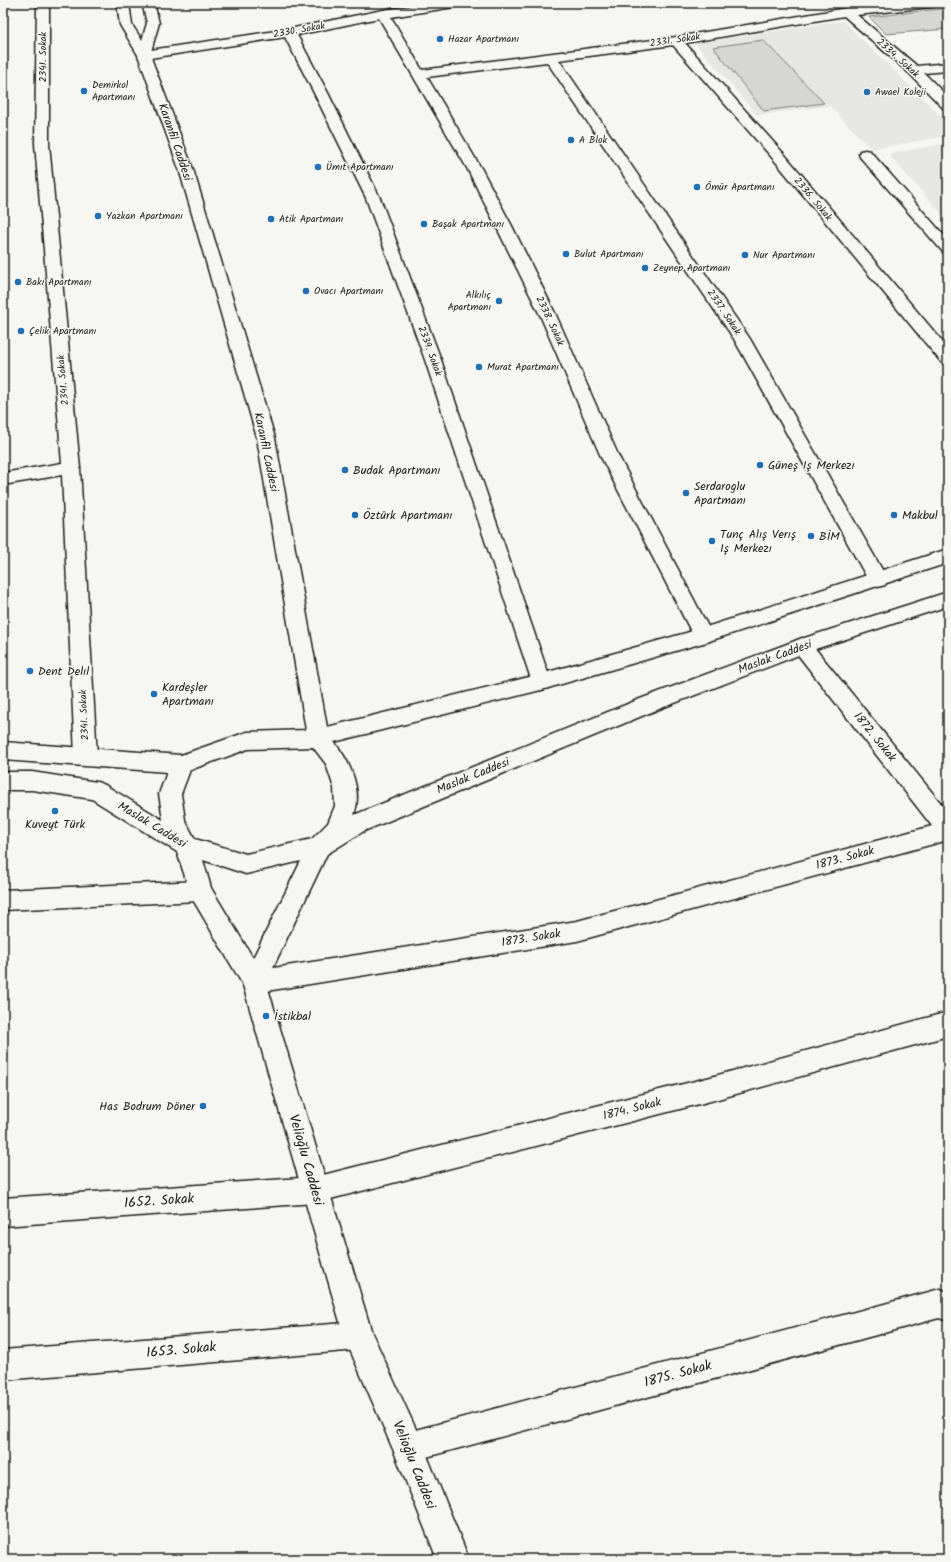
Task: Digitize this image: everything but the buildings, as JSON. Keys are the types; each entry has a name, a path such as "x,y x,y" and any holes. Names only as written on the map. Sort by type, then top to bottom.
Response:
{"street":[{"name":"2341. Sokak","path":"43,3 42,144 71,468 86,756"},
{"name":"Karanfil Caddesi","path":"123,3 126,25 144,55 186,169 266,438 318,738 336,760 345,788 346,806 337,829 319,847"},
{"path":"144,55 153,23 148,3"},
{"name":"2330. Sokak","path":"144,55 289,33 383,14 454,3"},
{"name":"2331. Sokak","path":"419,74 676,41 847,12 931,3"},
{"name":"2334. Sokak","path":"847,12 914,70 948,105"},
{"name":"2338. Sokak","path":"383,14 474,168 505,228 548,315 610,457 703,636"},
{"name":"2339. Sokak","path":"289,33 321,93 373,198 432,357 541,682"},
{"name":"2336. Sokak","path":"676,41 780,158 948,359"},
{"name":"2337. Sokak","path":"550,57 742,339 878,580"},
{"path":"914,70 948,67"},
{"path":"3,479 71,468"},
{"path":"3,751 181,764 247,741 318,738 541,682 703,636 948,556"},
{"name":"Maslak Caddesi","path":"3,781 32,781 96,791 187,846 246,864 319,847 356,824 647,705 802,646 946,602"},
{"name":"1872. Sokak","path":"802,646 948,830"},
{"name":"Velioğlu Caddesi","path":"181,764 170,794 174,820 187,846 200,891 254,982 358,1336 408,1447 453,1559"},
{"name":"1873. Sokak","path":"254,982 577,931 948,830"},
{"path":"254,982 319,847"},
{"path":"3,900 200,891"},
{"name":"1874. Sokak","path":"315,1190 707,1090 948,1024"},
{"name":"1652. Sokak","path":"3,1212 315,1190"},
{"name":"1875. Sokak","path":"408,1447 940,1303 948,1306"},
{"name":"1653. Sokak","path":"3,1365 358,1336"}],"lane":[{"path":"865,154 948,249"}],"shaded area":[{"path":"948,8 948,29 886,34 869,17"},
{"path":"843,21 948,123 948,136 871,149 830,106 757,115 695,43"},
{"path":"763,40 824,103 764,111 713,47"},
{"path":"948,143 948,221 888,154"}],"place":[{"name":"Hazar Apartmanı","path":"440,39"},
{"name":"Demirkol Apartmanı","path":"84,91"},
{"name":"Awael Koleji","path":"867,92"},
{"name":"A Blok","path":"571,140"},
{"name":"Ümıt Apartmanı","path":"318,167"},
{"name":"Ömür Apartmanı","path":"697,187"},
{"name":"Yazkan Apartmanı","path":"98,216"},
{"name":"Atik Apartmanı","path":"271,219"},
{"name":"Başak Apartmanı","path":"424,224"},
{"name":"Bulut Apartmanı","path":"566,254"},
{"name":"Nur Apartmanı","path":"745,255"},
{"name":"Zeynep Apartmanı","path":"645,268"},
{"name":"Bakı Apartmanı","path":"18,282"},
{"name":"Ovacı Apartmanı","path":"306,291"},
{"name":"Alkılıç Apartmanı","path":"499,301"},
{"name":"Çelik Apartmanı","path":"21,331"},
{"name":"Murat Apartmanı","path":"479,367"},
{"name":"Güneş Iş Merkezı","path":"760,465"},
{"name":"Budak Apartmanı","path":"345,470"},
{"name":"Serdaroglu Apartmanı","path":"686,493"},
{"name":"Öztürk Apartmanı","path":"355,515"},
{"name":"Makbul","path":"894,515"},
{"name":"BİM","path":"811,536"},
{"name":"Tunç Alış Verış Iş Merkezı","path":"712,541"},
{"name":"Dent Delıl","path":"30,671"},
{"name":"Kardeşler Apartmanı","path":"154,694"},
{"name":"Kuveyt Türk","path":"55,811"},
{"name":"İstikbal","path":"266,1016"},
{"name":"Has Bodrum Döner","path":"203,1106"}]}
